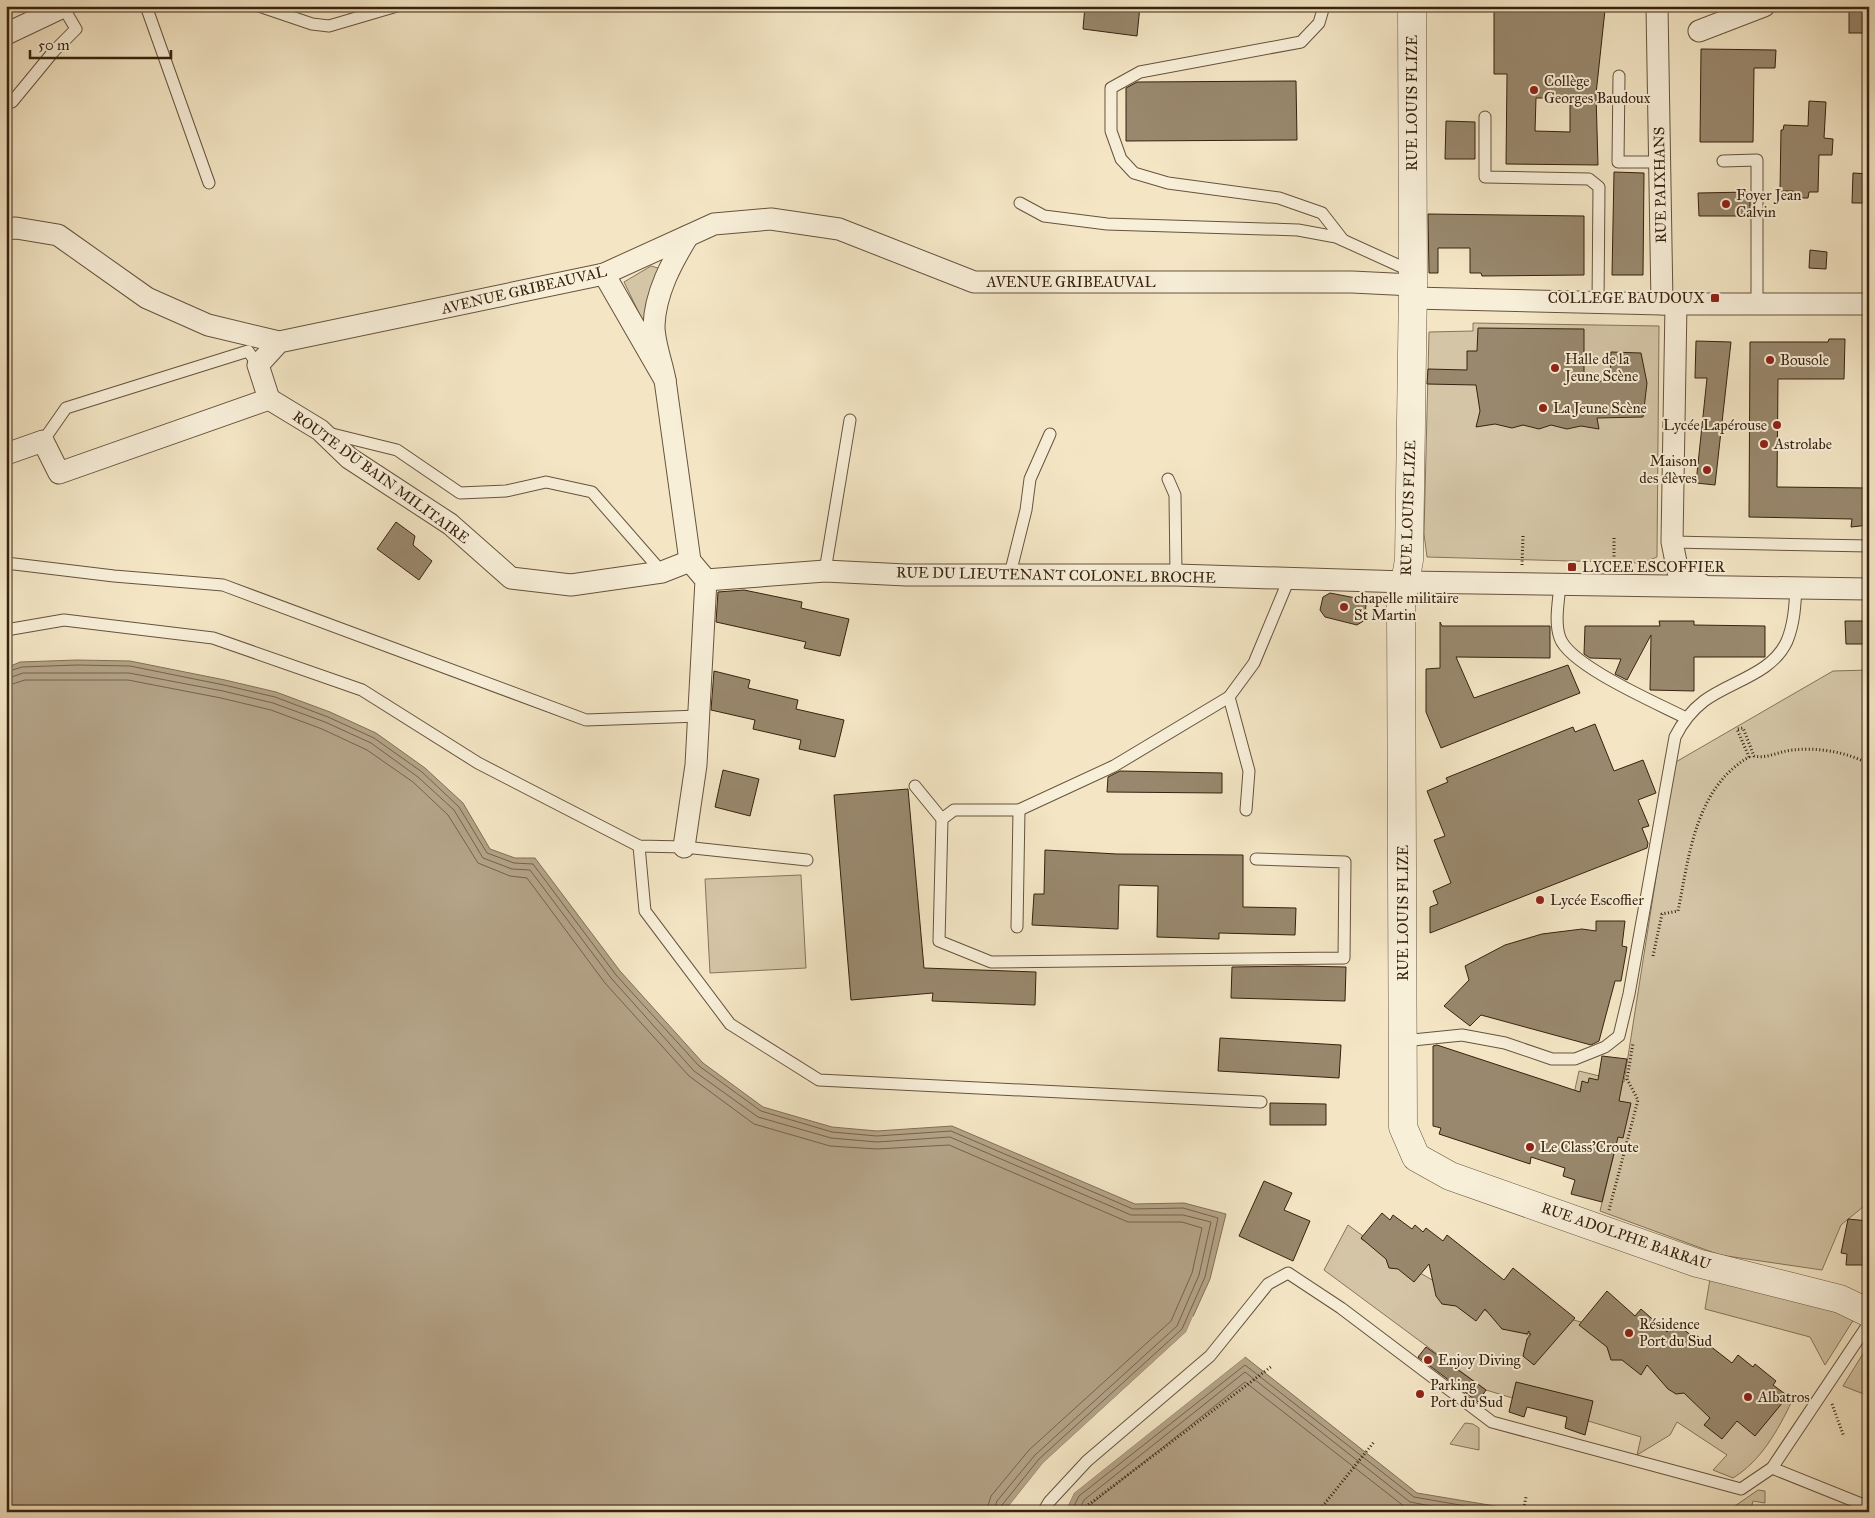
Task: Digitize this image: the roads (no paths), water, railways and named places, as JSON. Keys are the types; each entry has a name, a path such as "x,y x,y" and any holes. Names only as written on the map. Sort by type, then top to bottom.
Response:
{"street":[{"name":"RUE LOUIS FLIZE","path":"1412,6 1413,285 1408,571 1401,606 1403,1127 1416,1157"},
{"name":"RUE PAIXHANS","path":"1658,6 1660,162 1669,304 1672,542 1678,572 1688,580 1706,585"},
{"path":"1699,31 1764,6"},
{"path":"6,34 64,7"},
{"name":"AVENUE GRIBEAUVAL","path":"279,342 604,274 714,224 771,219 839,228 974,282 1352,282 1413,285 1598,303 1869,304"},
{"path":"6,229 16,228 58,235 147,298 208,325 279,342 258,365 269,398 58,474 43,441 6,454"},
{"path":"684,847 696,765 706,580 690,561 665,380 654,327 659,301 671,265 688,236"},
{"path":"604,274 665,380"},
{"name":"ROUTE DU BAIN MILITAIRE","path":"269,398 320,430 349,458 450,524 511,578 571,585 662,572 690,561"},
{"path":"1408,571 1418,573 1613,577 1657,575 1666,559 1672,542"},
{"name":"RUE DU LIEUTENANT COLONEL BROCHE","path":"706,580 825,571 906,575 1176,575 1289,579 1408,571 1560,584 1869,589"},
{"name":"RUE ADOLPHE BARRAU","path":"1416,1157 1450,1176 1697,1263 1840,1299 1869,1312"}],"lane":[{"path":"146,6 209,183"},
{"path":"259,6 304,22 329,26 397,6"},
{"path":"1324,6 1319,23 1301,42 1140,72 1111,88 1111,131 1121,159 1134,173 1168,183 1279,198 1322,213 1343,240"},
{"path":"12,102 54,51 76,29 64,7"},
{"path":"1619,76 1618,162 1660,162"},
{"path":"1485,117 1485,177 1589,179 1599,187 1598,303"},
{"path":"1723,160 1757,160 1757,303"},
{"path":"1020,203 1044,216 1106,224 1298,230 1336,237 1413,285"},
{"path":"43,441 66,408 248,351 258,365"},
{"path":"825,571 850,420"},
{"path":"320,430 397,450 460,493 506,491 546,482 592,492 662,572"},
{"path":"1010,574 1026,510 1030,479 1050,434"},
{"path":"1168,479 1175,495 1176,575"},
{"path":"1672,542 1869,546"},
{"path":"6,563 114,576 223,585 586,720 699,716"},
{"path":"942,819 954,810 1019,810 1114,766 1229,697 1254,663 1289,579"},
{"path":"1560,584 1558,627 1560,638 1567,649 1608,678 1686,718"},
{"path":"1403,1041 1462,1035 1505,1043 1563,1061 1575,1059 1600,1050 1619,1036 1634,967 1670,756 1675,737 1686,718 1704,701 1768,666 1777,656 1786,642 1795,615 1796,588"},
{"path":"6,630 64,620 213,638 362,690 478,763 639,846 684,847 807,860"},
{"path":"1229,697 1248,771 1246,810"},
{"path":"915,786 942,819 939,940 991,962 1344,958 1345,862 1256,859"},
{"path":"1017,927 1019,810"},
{"path":"639,846 645,911 730,1024 819,1080 1261,1102"},
{"path":"1043,1512 1048,1502 1087,1461 1210,1356 1268,1284 1288,1273 1341,1308 1492,1422 1741,1489 1772,1468 1869,1323"},
{"path":"1772,1468 1869,1508"}],"water":[{"path":"130,661 276,692 330,712 376,733 425,768 463,803 490,849 515,858 535,858 620,971 703,1063 763,1107 832,1127 877,1131 952,1126 1135,1204 1184,1203 1226,1214 1210,1279 1186,1332 1043,1463 1004,1512 6,1512 6,668 20,662"},
{"path":"1245,1357 1417,1493 1531,1512 1065,1512 1074,1493"}],"place":[{"name":"Collège Georges Baudoux","path":"1534,90"},
{"name":"Foyer Jean Calvin","path":"1726,204"},
{"name":"COLLEGE BAUDOUX","path":"1715,298"},
{"name":"Bousole","path":"1770,360"},
{"name":"Halle de la Jeune Scène","path":"1555,368"},
{"name":"La Jeune Scène","path":"1543,408"},
{"name":"Lycée Lapérouse","path":"1777,425"},
{"name":"Astrolabe","path":"1764,444"},
{"name":"Maison des élèves","path":"1707,470"},
{"name":"LYCEE ESCOFFIER","path":"1572,567"},
{"name":"chapelle militaire St Martin","path":"1344,607"},
{"name":"Lycée Escoffier","path":"1540,900"},
{"name":"Le Class'Croute","path":"1530,1147"},
{"name":"Résidence Port du Sud","path":"1629,1333"},
{"name":"Enjoy Diving","path":"1428,1360"},
{"name":"Parking Port du Sud","path":"1420,1394"},
{"name":"Albatros","path":"1748,1397"}]}
